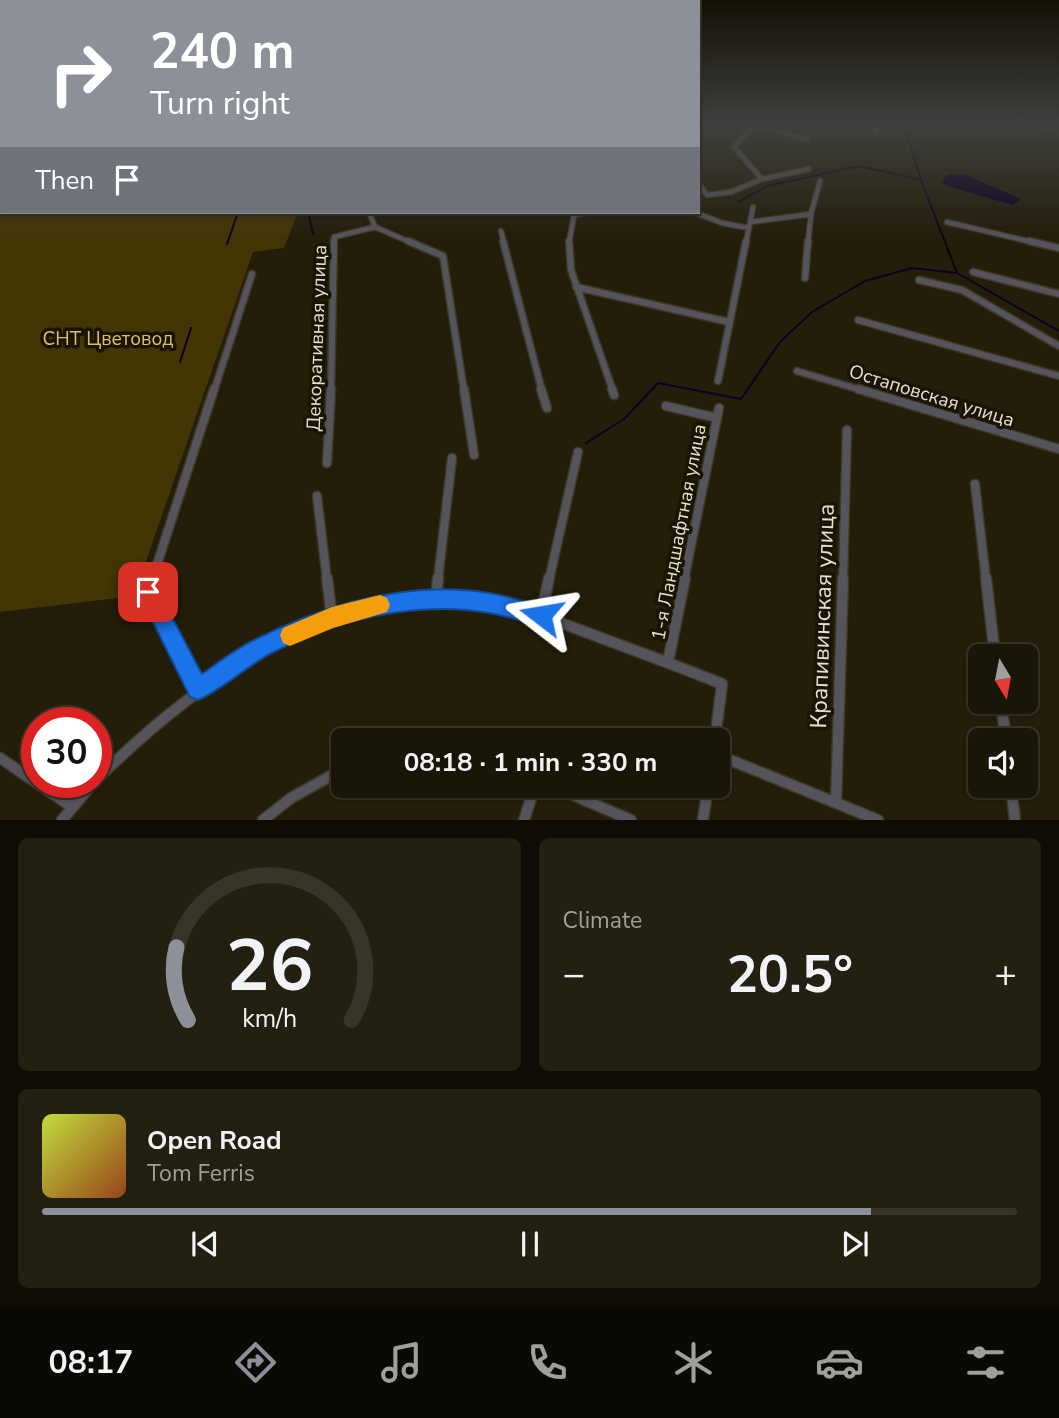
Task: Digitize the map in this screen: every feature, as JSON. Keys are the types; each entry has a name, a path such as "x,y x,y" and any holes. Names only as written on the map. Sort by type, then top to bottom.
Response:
{"street":[{"path":"748,163 762,179"},
{"path":"700,185 708,195 731,192 762,179 809,169"},
{"path":"805,278 811,214 820,181"},
{"path":"718,381 753,207"},
{"path":"370,214 375,226 443,256 474,455"},
{"path":"578,214 574,215 568,248 576,287 614,395"},
{"path":"699,214 722,223 749,225 811,214"},
{"path":"947,222 1059,248"},
{"name":"Декоративная улица","path":"327,463 334,320 334,237 375,226"},
{"path":"500,231 547,408"},
{"path":"973,272 1059,294"},
{"path":"198,689 148,592 252,274"},
{"path":"919,280 962,290 1059,346"},
{"path":"576,287 729,322"},
{"path":"858,320 1059,376"},
{"name":"Остаповская улица","path":"797,371 1059,449"},
{"path":"666,405 717,418"},
{"name":"1-я Ландшафтная улица","path":"668,662 719,408"},
{"name":"Крапивинская улица","path":"836,803 847,430"},
{"path":"541,615 578,452"},
{"path":"436,600 452,458"},
{"path":"975,484 994,644"},
{"path":"317,496 332,618"},
{"path":"112,764 135,740 198,689 262,647 332,618 380,605 436,600 488,603 541,615 722,684 716,728"},
{"path":"0,758 72,807"},
{"path":"730,760 878,820"},
{"path":"263,820 291,798 331,776"},
{"path":"62,820 80,798"},
{"path":"524,820 531,798"},
{"path":"580,798 631,820"},
{"path":"703,820 706,798"},
{"path":"1012,798 1015,820"}],"green space":[{"name":"СНТ Цветовод","path":"0,214 297,214 284,248 253,252 134,596 0,612"}],"shaded area":[{"path":"964,174 1021,199 1013,205 947,186 942,182 947,175"}],"waterway":[{"path":"916,163 921,180"},
{"path":"740,201 767,186 859,166 921,180"},
{"path":"921,180 957,273"},
{"path":"227,244 237,214"},
{"path":"308,214 313,234"},
{"path":"586,443 624,419 658,383 741,399 780,342 812,312 865,281 912,268 957,273"},
{"path":"957,273 1059,331"},
{"path":"180,362 191,328"}],"slow traffic":[{"path":"290,635 332,618 380,605"}],"route":[{"path":"148,592 198,689 262,647 332,618 380,605 436,600 488,603 541,615"}]}
